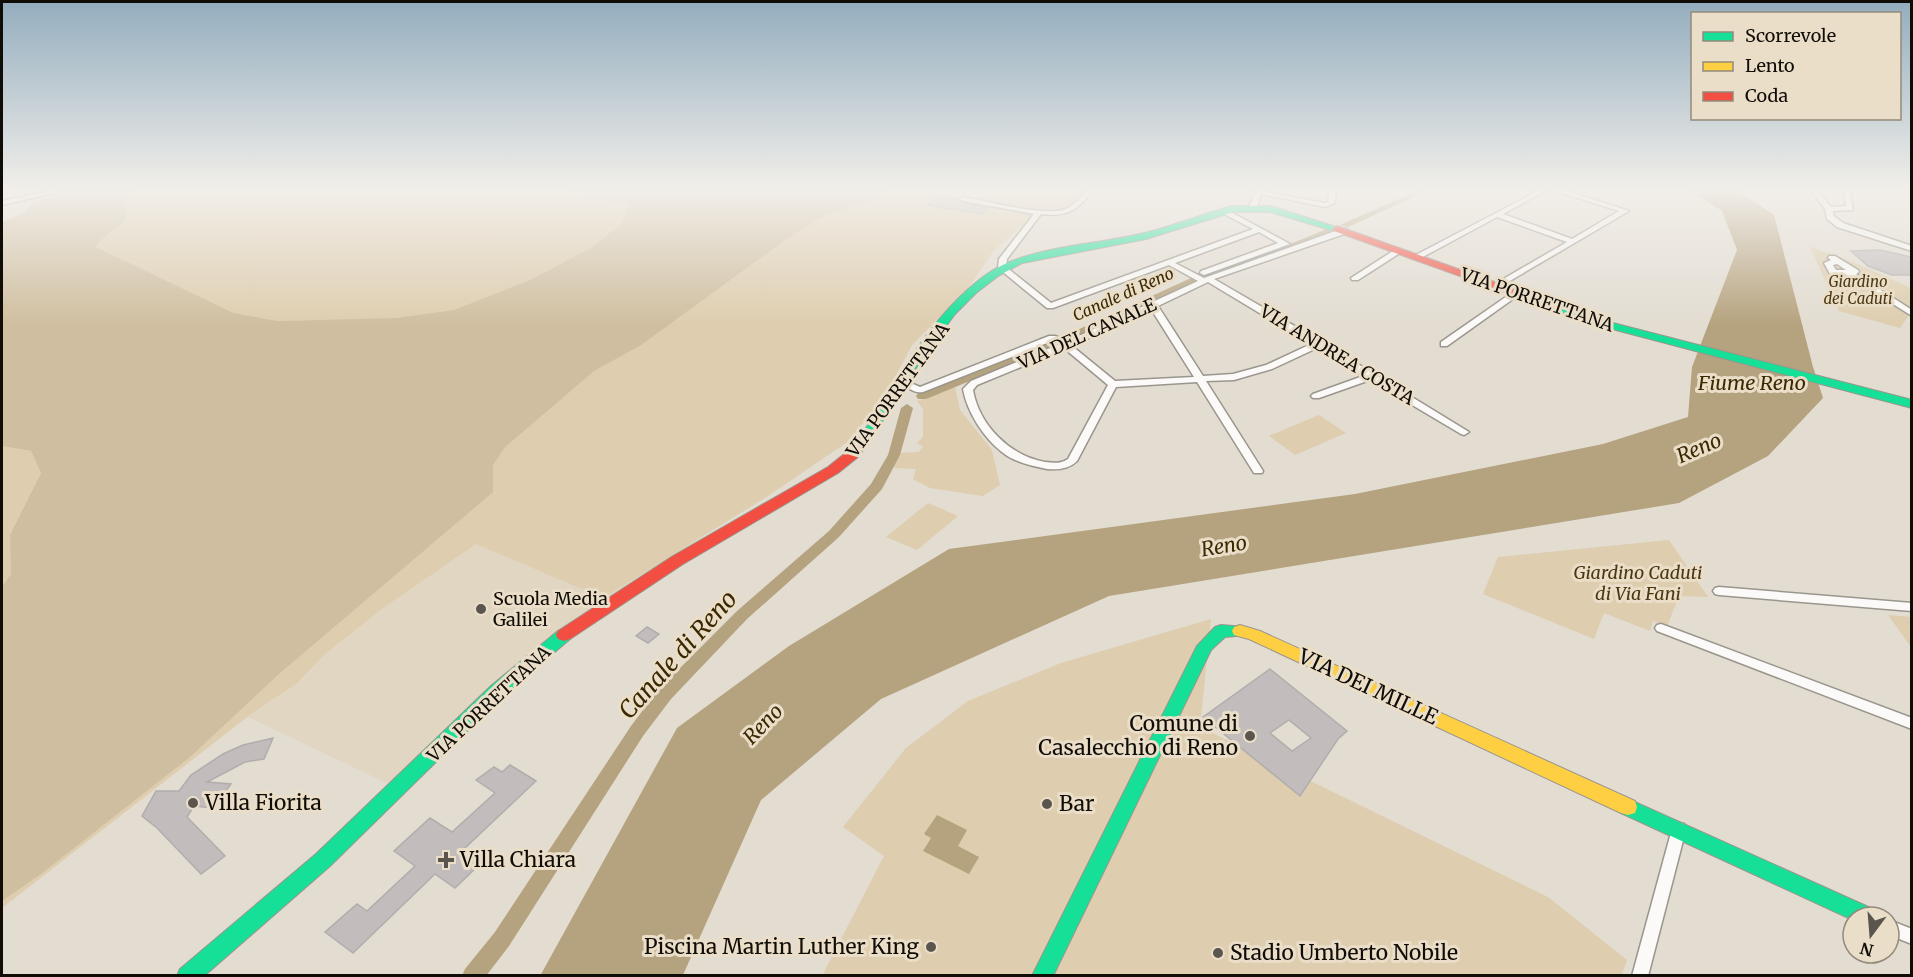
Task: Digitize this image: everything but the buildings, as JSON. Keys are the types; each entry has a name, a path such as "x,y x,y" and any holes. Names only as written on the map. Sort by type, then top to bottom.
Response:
{"main road":[{"name":"VIA PORRETTANA","path":"186,975 287,893 399,789 531,661 625,593 680,558 833,471 848,460 870,433 915,362 981,284 1002,268 1040,255 1147,236"},
{"name":"VIA PORRETTANA","path":"1357,236 1607,325 1911,404"},
{"name":"VIA DEI MILLE","path":"1042,975 1210,637 1224,629 1239,629 1842,905"}],"street":[{"path":"1021,236 1003,259 1002,268 1050,306 1243,236"},
{"path":"1269,236 1294,248"},
{"name":"VIA DEL CANALE","path":"1113,384 1072,461 1064,466 1049,466 1006,450 972,407 968,389 974,383 1067,345 1205,278 1330,236"},
{"path":"1416,257 1458,236"},
{"path":"1556,236 1571,241"},
{"path":"1499,285 1581,236"},
{"path":"1871,236 1911,249"},
{"path":"1205,278 1284,243"},
{"path":"1355,278 1400,251"},
{"path":"1836,260 1855,272 1847,272 1911,314"},
{"name":"VIA ANDREA COSTA","path":"1170,263 1205,278 1464,432"},
{"path":"1499,285 1554,302"},
{"path":"1444,344 1516,294"},
{"path":"1153,305 1258,471"},
{"path":"914,387 920,390 1052,338 1067,345 1113,384 1234,377 1269,367 1319,344"},
{"path":"1316,396 1371,376"},
{"path":"1719,591 1911,607"},
{"path":"1661,628 1911,724"},
{"path":"1645,973 1679,829"}],"shaded area":[{"path":"2,236 107,236 96,247 234,313 278,321 397,318 454,310 530,280 589,249 607,236 791,236 641,345 594,371 505,447 493,465 493,492 280,673 190,757 41,874 2,901 2,587 11,574 10,535 41,473 31,451 2,446"},
{"name":"Scuola Media Galilei","path":"493,492 680,558 531,661 399,789 238,712"}],"green space":[{"path":"107,236 1011,236 993,252 969,287 912,345 886,394 849,441 768,496 603,598 476,544 383,608 325,654 296,684 255,711 2,908 2,446 31,451 41,473 31,495 315,320 278,321 234,313 96,247"},
{"name":"Giardino dei Caduti","path":"1810,247 1851,261 1911,288 1911,312 1900,328 1839,311"},
{"path":"955,387 960,410 992,450 1000,485 983,496 930,488 913,479 916,469 894,468 898,453 919,452 923,446 917,443 923,437 923,409 917,401"},
{"path":"1319,415 1346,433 1295,455 1269,436"},
{"path":"928,503 958,516 917,550 886,537"},
{"name":"Giardino Caduti di Via Fani","path":"1669,540 1708,597 1679,596 1667,626 1653,621 1650,631 1604,613 1594,639 1483,594 1498,557"},
{"path":"1888,615 1911,617 1911,647"},
{"path":"1211,619 1200,727 1548,897 1627,960 1621,976 822,976 884,856 843,827 906,748 968,701 1061,663"}],"water":[{"name":"Fiume Reno","path":"1731,236 1779,236 1823,398 1768,456 1679,503 1109,596 881,699 761,800 683,975 540,976 677,728 789,646 949,549 1355,494 1603,444 1688,417 1692,367 1737,250"},
{"path":"937,815 967,830 958,846 979,857 969,874 923,851 931,838 924,834"}],"waterway":[{"path":"1295,244 1317,236"},
{"path":"1203,277 1284,248"},
{"name":"Canale di Reno","path":"1068,337 1191,281"},
{"name":"Canale di Reno","path":"922,396 1051,344"},
{"name":"Canale di Reno","path":"472,976 502,939 637,731 665,694 742,615 834,534 877,486 894,455 907,408"}],"traffic: fast":[{"path":"869,433 933,335 972,291 994,274 1019,261 1147,236"},
{"path":"1553,306 1601,323 1912,404"},
{"path":"1042,976 1205,646 1221,631 1240,631"},
{"path":"187,976 323,860 497,691 564,635"},
{"path":"1628,807 1842,905"}],"traffic: slow":[{"path":"1240,631 1254,635 1628,807"}],"traffic: jam":[{"path":"1355,236 1553,306"},
{"path":"564,635 678,560 833,470 853,454 869,433"}],"place":[{"name":"Scuola Media Galilei","path":"481,609"},
{"name":"Comune di Casalecchio di Reno","path":"1250,736"},
{"name":"Villa Fiorita","path":"193,803"},
{"name":"Bar","path":"1047,804"},
{"name":"Villa Chiara","path":"446,860"},
{"name":"Piscina Martin Luther King","path":"931,947"},
{"name":"Stadio Umberto Nobile","path":"1218,953"}],"water label":[{"name":"Reno","path":"1699,448"},
{"name":"Reno","path":"1224,546"},
{"name":"Reno","path":"763,724"}]}
